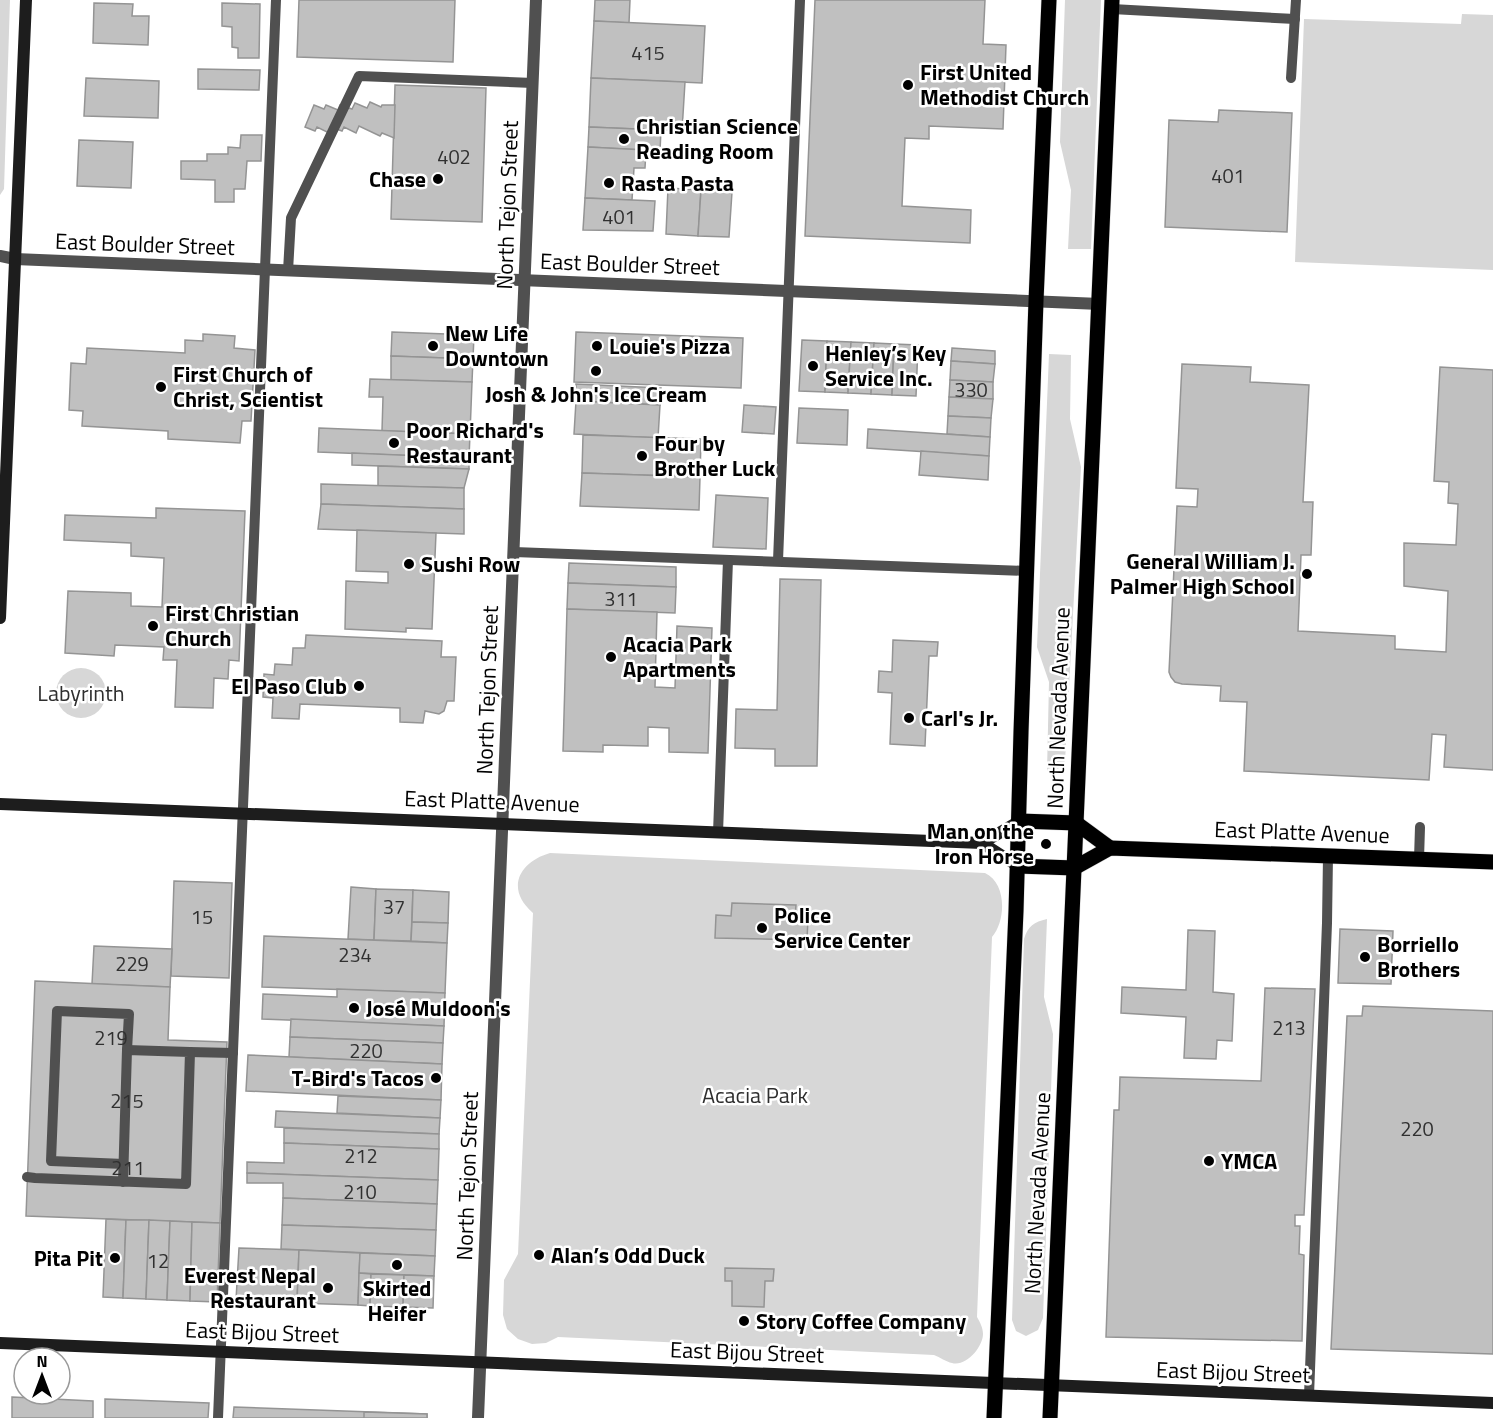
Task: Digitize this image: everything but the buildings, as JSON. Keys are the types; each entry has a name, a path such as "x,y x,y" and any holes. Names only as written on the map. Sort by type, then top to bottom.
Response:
{"main road":[{"path":"0,618 26,0"},
{"name":"North Nevada Avenue","path":"994,1418 1020,821 1020,741 1049,0"},
{"name":"North Nevada Avenue","path":"1050,1418 1077,759 1100,304 1112,4"},
{"name":"East Platte Avenue","path":"0,804 982,843"},
{"path":"1020,821 1076,823 1110,848 1074,868 1018,866 982,843 1020,821"},
{"name":"East Platte Avenue","path":"1110,848 1493,862"},
{"name":"East Bijou Street","path":"0,1343 1493,1403"}],"street":[{"name":"North Tejon Street","path":"478,1418 536,0"},
{"name":"East Boulder Street","path":"0,256 15,259 264,270 1100,304"}],"lane":[{"path":"218,1418 276,0"},
{"path":"778,561 800,0"},
{"path":"1291,78 1296,0"},
{"path":"1112,4 1295,19"},
{"path":"288,271 291,218 358,76 533,83"},
{"path":"514,552 1027,571"},
{"path":"718,833 728,560"},
{"path":"1419,859 1420,827"},
{"path":"1310,1396 1328,856"},
{"path":"123,1182 124,1164 127,1050 129,1014 57,1011 51,1161 124,1164"},
{"path":"127,1050 233,1053"},
{"path":"27,1177 186,1184 190,1052"}],"green space":[{"path":"0,0 10,0 4,189 0,195"},
{"path":"1065,0 1101,0 1091,249 1068,249 1071,190 1060,142"},
{"path":"1462,14 1493,15 1493,270 1295,262 1304,19 1461,24"},
{"path":"1049,354 1071,355 1070,419 1081,467 1065,761 1058,769 1047,771 1049,682 1037,647"},
{"name":"Labyrinth","path":"81,668 99,675 106,693 99,711 81,718 63,711 56,693 63,675"},
{"name":"Acacia Park","path":"550,853 985,873 992,878 1001,893 1002,912 997,930 992,937 977,1317 983,1334 980,1345 973,1355 957,1363 934,1355 558,1337 546,1343 532,1344 518,1339 507,1329 503,1315 504,1280 518,1254 533,913 519,895 518,886 519,877 530,863"},
{"path":"1047,919 1044,997 1053,1034 1043,1318 1038,1330 1026,1336 1016,1331 1012,1320 1024,939 1032,925"}],"place":[{"name":"First United Methodist Church","path":"908,85"},
{"name":"Christian Science Reading Room","path":"624,139"},
{"name":"Chase","path":"438,179"},
{"name":"Rasta Pasta","path":"609,183"},
{"name":"New Life Downtown","path":"433,346"},
{"name":"Louie's Pizza","path":"597,346"},
{"name":"Henley’s Key Service Inc.","path":"813,366"},
{"name":"Josh & John's Ice Cream","path":"596,371"},
{"name":"First Church of Christ, Scientist","path":"161,387"},
{"name":"Poor Richard's Restaurant","path":"394,443"},
{"name":"Four by Brother Luck","path":"642,456"},
{"name":"Sushi Row","path":"409,564"},
{"name":"General William J. Palmer High School","path":"1307,574"},
{"name":"First Christian Church","path":"153,626"},
{"name":"Acacia Park Apartments","path":"611,657"},
{"name":"El Paso Club","path":"359,686"},
{"name":"Carl's Jr.","path":"909,718"},
{"name":"Man on the Iron Horse","path":"1046,844"},
{"name":"Police Service Center","path":"762,928"},
{"name":"Borriello Brothers","path":"1365,957"},
{"name":"José Muldoon's","path":"354,1008"},
{"name":"T-Bird's Tacos","path":"436,1078"},
{"name":"YMCA","path":"1209,1161"},
{"name":"Alan’s Odd Duck","path":"539,1255"},
{"name":"Pita Pit","path":"115,1258"},
{"name":"Skirted Heifer","path":"397,1265"},
{"name":"Everest Nepal Restaurant","path":"328,1288"},
{"name":"Story Coffee Company","path":"744,1321"}]}
